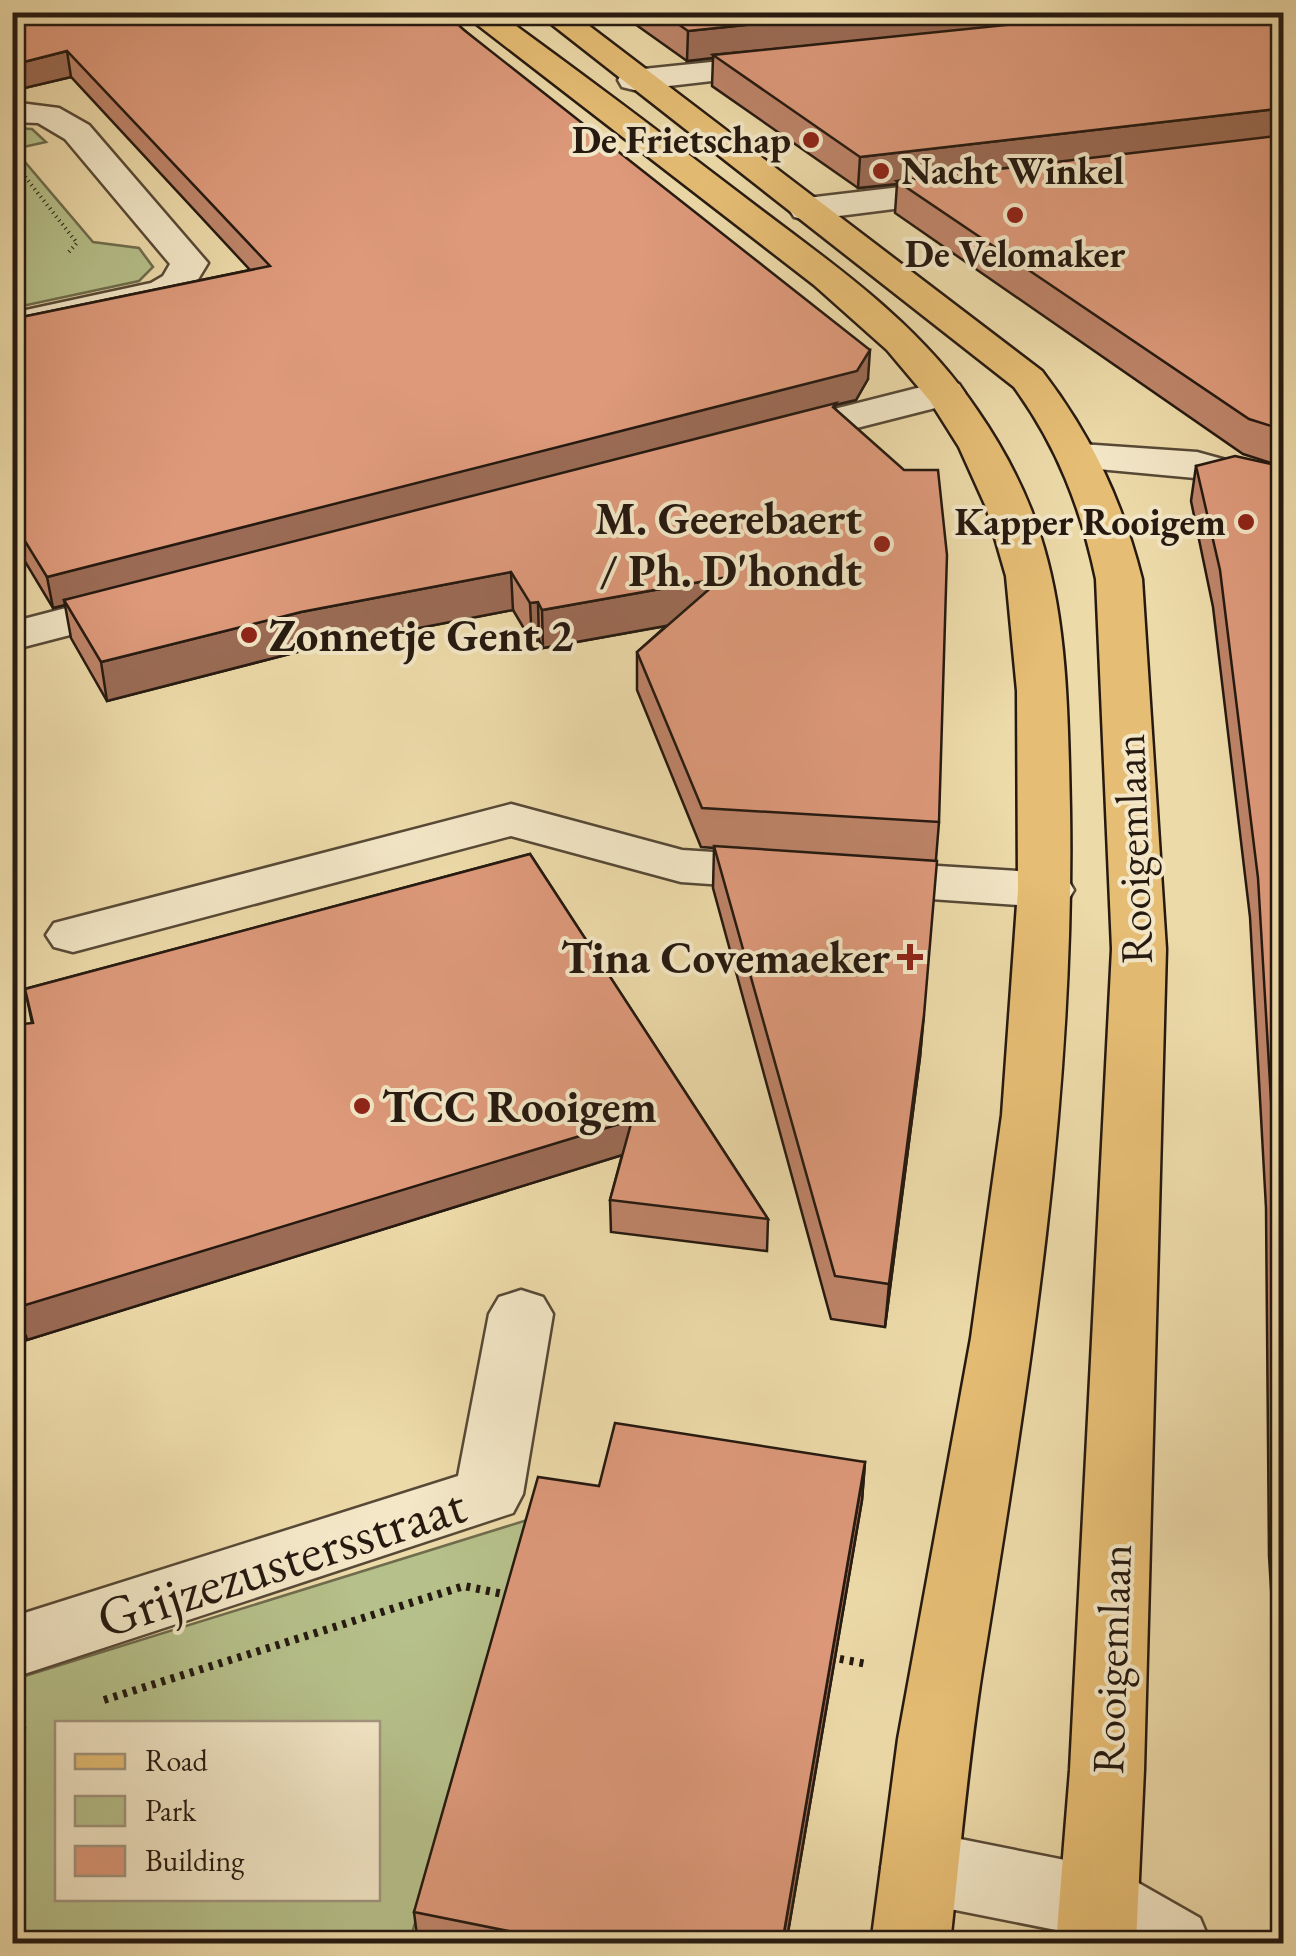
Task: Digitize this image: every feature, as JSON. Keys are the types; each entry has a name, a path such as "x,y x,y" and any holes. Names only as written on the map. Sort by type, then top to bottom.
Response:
{"main road":[{"name":"Rooigemlaan","path":"476,12 554,67 892,328 945,393 1004,493 1024,553 1038,632 1048,890 1021,1220 988,1440 944,1679 910,1944"},
{"name":"Rooigemlaan","path":"551,12 634,80 1028,379 1058,416 1082,456 1106,519 1119,579 1139,949 1098,1923"}],"street":[{"path":"634,80 812,61"},
{"path":"12,112 45,113 60,118 78,132 189,263 178,283 163,292 12,325"},
{"path":"807,209 992,187"},
{"path":"741,446 945,393"},
{"path":"1082,456 1197,466 1284,489"},
{"path":"12,636 185,591"},
{"path":"73,935 511,820 681,866 1048,890"},
{"name":"Grijzezustersstraat","path":"12,1648 489,1494 521,1314"},
{"path":"920,1867 1172,1944"}],"path":[{"path":"12,160 77,243 67,254"},
{"path":"88,1705 464,1586 522,1597"},
{"path":"810,1653 944,1679"},
{"path":"12,1729 50,1717"}],"green space":[{"path":"13,128 32,129 46,142 14,149 93,242 139,248 153,267 139,281 13,308"},
{"path":"537,1517 409,1943 13,1943 12,1680"}],"building":[{"path":"12,12 445,12 870,350 857,371 47,577 12,520 12,319 270,266 67,51 12,65"},
{"path":"661,12 871,12 688,31"},
{"path":"1132,12 1284,12 1284,108 860,157 713,55"},
{"path":"1284,135 1284,430 1249,419 897,181"},
{"path":"836,403 833,407 904,470 938,470 947,555 939,822 702,808 637,652 722,578 542,610 538,602 530,603 511,572 301,612 101,662 64,600"},
{"path":"1235,456 1284,467 1284,1574 1279,1516 1275,1168 1258,878 1220,570 1196,466"},
{"path":"714,846 937,861 924,1015 889,1284 835,1276"},
{"name":"TCC Rooigem","path":"530,854 768,1219 610,1200 632,1120 19,1307 12,1305 12,1025 33,1023 25,989"},
{"path":"615,1423 865,1462 782,1944 531,1944 533,1936 414,1912 538,1477 599,1486"}],"place":[{"name":"De Frietschap","path":"811,140"},
{"name":"Nacht Winkel","path":"881,171"},
{"name":"De Velomaker","path":"1015,215"},
{"name":"Kapper Rooigem","path":"1246,522"},
{"name":"M. Geerebaert / Ph. D'hondt","path":"882,544"},
{"name":"Zonnetje Gent 2","path":"249,635"},
{"name":"Tina Covemaeker","path":"910,957"},
{"name":"TCC Rooigem","path":"362,1106"}]}
